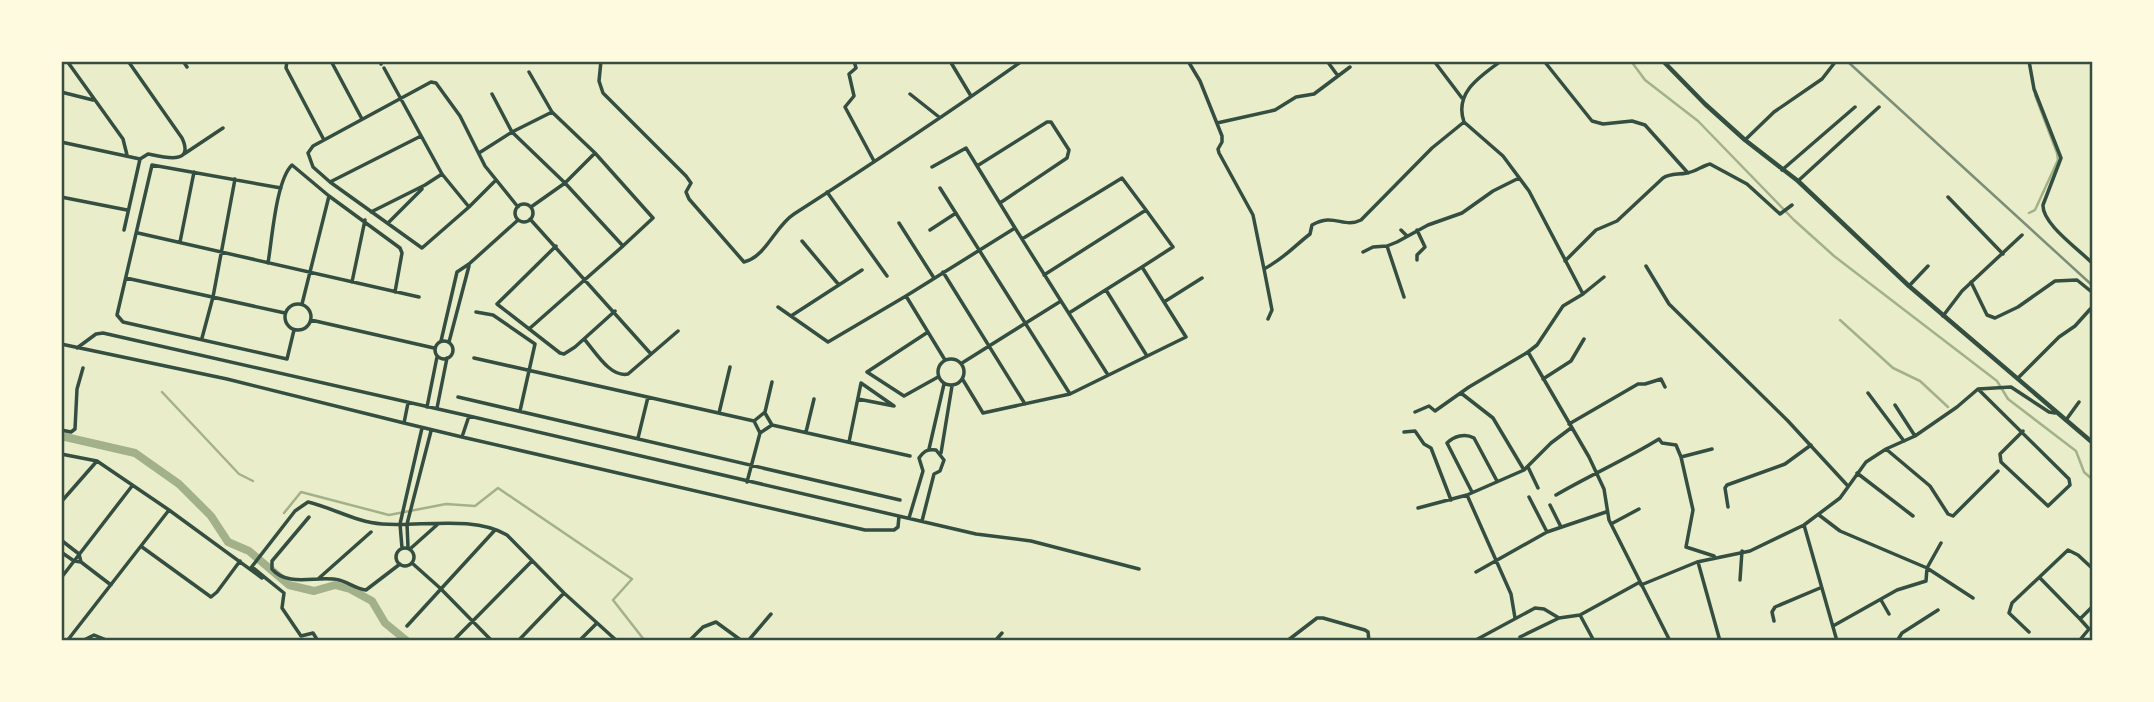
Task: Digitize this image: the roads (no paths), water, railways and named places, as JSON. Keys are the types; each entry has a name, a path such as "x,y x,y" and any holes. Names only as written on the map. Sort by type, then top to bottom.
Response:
{"main road":[{"path":"1663,61 1705,104 1745,140 1798,181 1909,286 2093,443"}],"street":[{"path":"67,61 123,139 127,155"},
{"path":"128,61 182,138 185,144 183,154"},
{"path":"183,61 187,67"},
{"path":"287,61 286,68 324,139"},
{"path":"331,61 362,119"},
{"path":"601,61 599,81 603,93 686,176 691,183 686,192 689,199 744,261 754,258 788,218 1022,61"},
{"path":"855,61 856,68 849,74 854,98 845,104 845,107 874,161"},
{"path":"950,61 971,96"},
{"path":"1188,61 1200,81 1223,139 1218,146 1219,153 1254,215 1272,310 1268,319"},
{"path":"1327,61 1338,76"},
{"path":"1434,61 1462,98"},
{"path":"1501,61 1462,98 1464,122 1503,156 1536,202 1583,294"},
{"path":"1544,61 1592,121 1604,124 1632,121 1645,125 1688,173"},
{"path":"1745,140 1774,113 1822,79 1836,61"},
{"path":"2029,61 2034,89 2061,158 2042,212 2052,226 2093,264"},
{"path":"382,64 442,174 469,207"},
{"path":"1217,123 1281,108 1300,96 1311,95 1350,67"},
{"path":"529,72 551,112 594,153 653,218 529,329"},
{"path":"496,180 422,248 330,182 313,167 308,153 324,139 427,83 436,83 460,116 496,180 518,207"},
{"path":"61,92 95,100"},
{"path":"492,94 512,132 565,183 623,246"},
{"path":"910,94 939,117"},
{"path":"1782,170 1855,107"},
{"path":"1798,181 1879,107"},
{"path":"479,153 551,112"},
{"path":"977,166 1046,122 1051,122 1069,150 1067,158 1000,202"},
{"path":"1264,269 1288,255 1310,234 1312,225 1328,218 1351,223 1361,220 1432,148 1464,122"},
{"path":"124,230 141,159 148,154 172,158 183,154 223,128"},
{"path":"330,182 421,136"},
{"path":"61,142 141,159"},
{"path":"933,167 965,148 1108,375"},
{"path":"531,207 565,183 594,153"},
{"path":"1565,261 1596,230 1617,221 1662,178 1672,173 1688,173 1710,164 1744,181 1761,195 1776,213 1783,213 1791,206"},
{"path":"281,188 152,165 138,233 117,311 123,322 287,359 294,330"},
{"path":"268,263 281,188 288,168 292,165 401,250 395,292"},
{"path":"180,242 194,172"},
{"path":"371,212 442,174"},
{"path":"1022,239 1122,178 1173,247 1069,313"},
{"path":"1363,252 1373,247 1387,246 1437,221 1462,213 1493,191 1519,178"},
{"path":"202,339 213,297 235,179"},
{"path":"387,224 425,185"},
{"path":"940,188 1070,394"},
{"path":"827,192 887,275"},
{"path":"302,304 329,196"},
{"path":"61,197 127,210"},
{"path":"1948,197 2003,254"},
{"path":"518,220 515,212 518,207 523,204 531,207"},
{"path":"518,220 525,222 530,219 533,214 531,207"},
{"path":"1044,275 1146,210"},
{"path":"930,230 956,213"},
{"path":"530,219 651,354"},
{"path":"352,282 365,220"},
{"path":"434,348 440,341 457,272 470,264 518,220"},
{"path":"899,223 934,278"},
{"path":"778,307 828,342 1015,228"},
{"path":"1401,230 1407,236"},
{"path":"1417,230 1425,247 1417,255 1417,260"},
{"path":"138,233 419,297"},
{"path":"1943,316 1971,282 2022,235"},
{"path":"802,241 839,285"},
{"path":"556,246 497,304 564,354 615,311"},
{"path":"1387,246 1404,297"},
{"path":"437,409 447,358 453,352 449,342 470,264"},
{"path":"1646,266 1669,304 1847,485"},
{"path":"1909,286 1928,266"},
{"path":"962,380 983,413 1070,394 1186,337 1142,267"},
{"path":"791,316 862,270"},
{"path":"943,272 1025,404"},
{"path":"1415,412 1429,406 1435,411 1528,352 1537,345 1563,306 1604,277"},
{"path":"126,278 285,313"},
{"path":"1164,302 1202,278"},
{"path":"1971,282 1987,315 1995,318 2018,307 2055,281 2077,280 2093,293"},
{"path":"1106,290 1147,356"},
{"path":"906,296 945,360"},
{"path":"962,363 1061,301"},
{"path":"302,304 307,308 311,320 307,327 294,330 285,320 285,313 289,308 302,304"},
{"path":"2018,378 2093,306"},
{"path":"476,312 493,315 534,344 520,411"},
{"path":"311,320 434,348"},
{"path":"584,339 613,372 620,375 628,374 678,331"},
{"path":"928,332 867,372 904,396 938,377"},
{"path":"76,348 96,334 103,333 976,534 1031,541 1139,569"},
{"path":"1543,379 1571,361 1584,339"},
{"path":"440,341 449,342"},
{"path":"61,344 227,379 431,431 865,530 894,530 898,527 899,516"},
{"path":"427,407 438,357 434,348"},
{"path":"1528,352 1597,473 1604,489 1606,512 1611,524 1670,641"},
{"path":"438,357 447,358"},
{"path":"474,358 754,421"},
{"path":"945,360 962,363 965,369 962,380 952,386 944,384 938,377 940,365 945,360"},
{"path":"719,414 730,367"},
{"path":"61,430 71,432 75,429 77,389 83,368"},
{"path":"1418,508 1469,494 1526,468 1570,426 1638,384 1661,379 1665,387"},
{"path":"754,421 765,412 772,382"},
{"path":"849,442 861,383 894,406 858,399"},
{"path":"929,449 944,384"},
{"path":"922,521 934,474 942,467 944,460 941,453 952,386"},
{"path":"1520,637 1559,618 1580,614 1640,583 1716,556 1750,551 1804,525 1840,498 1866,462 1886,449 1915,436 1978,389 2011,387 2049,412 2058,413"},
{"path":"1978,389 2023,431 2069,479 2070,485 2048,506 2001,462 2000,454 2023,431"},
{"path":"1461,393 1493,418 1538,488"},
{"path":"1868,393 1904,441"},
{"path":"458,397 900,500"},
{"path":"638,439 648,397"},
{"path":"806,432 814,400"},
{"path":"2066,420 2079,402"},
{"path":"404,423 408,403"},
{"path":"1895,405 1915,436"},
{"path":"765,412 772,425"},
{"path":"462,437 469,416"},
{"path":"754,421 760,433"},
{"path":"747,482 760,433 772,425 910,456"},
{"path":"309,517 271,565 278,574 292,579 337,579 366,590 400,565 412,563 414,555 407,548 400,524 422,428"},
{"path":"407,548 408,524 431,431"},
{"path":"1404,432 1415,431 1424,444 1431,448 1451,500"},
{"path":"1497,482 1475,438 1453,437 1447,443 1511,594 1515,618"},
{"path":"1556,495 1659,439 1661,443 1676,445 1693,510 1686,547 1716,556"},
{"path":"1728,507 1725,488 1727,485 1785,464 1811,446"},
{"path":"909,518 923,471 919,458 929,449 941,453"},
{"path":"1681,457 1712,449"},
{"path":"1886,449 1930,486 1948,514 1953,516 1998,471"},
{"path":"61,454 97,461 252,567 284,593 282,608 300,636 313,633 318,641"},
{"path":"61,502 97,461"},
{"path":"923,471 934,474"},
{"path":"1857,473 1913,516"},
{"path":"61,578 132,486"},
{"path":"1529,497 1546,532"},
{"path":"252,567 295,511 309,502 373,523 440,522 496,529 507,535 564,593 617,641"},
{"path":"1550,505 1561,527"},
{"path":"1611,524 1639,509"},
{"path":"67,641 169,510"},
{"path":"1476,572 1546,532 1606,512"},
{"path":"1819,515 1840,531 1927,568 1973,598"},
{"path":"400,565 396,557 398,551 407,548 440,522"},
{"path":"1804,525 1837,641"},
{"path":"407,626 496,529"},
{"path":"316,580 371,532"},
{"path":"61,540 79,554 81,562"},
{"path":"1833,626 1897,590 1926,581 1927,568 1941,543"},
{"path":"142,547 211,597 240,561"},
{"path":"2029,632 2009,613 2009,608 2039,577 2068,550 2093,569"},
{"path":"1740,580 1742,551"},
{"path":"61,552 74,561 81,562 111,585"},
{"path":"453,641 532,561"},
{"path":"1698,562 1720,641"},
{"path":"412,563 492,641"},
{"path":"252,567 262,578"},
{"path":"2039,577 2091,628 2079,641"},
{"path":"1774,621 1772,612 1775,607 1821,588"},
{"path":"518,641 564,593"},
{"path":"1881,600 1889,614"},
{"path":"1474,641 1535,608 1544,609 1559,618"},
{"path":"2080,619 2092,609"},
{"path":"1897,641 1902,634 1938,610"},
{"path":"689,641 703,627 716,622 745,641 771,614"},
{"path":"1580,614 1594,641"},
{"path":"1287,641 1317,618 1323,618 1365,630 1368,632 1369,641"},
{"path":"579,641 597,623"},
{"path":"995,641 1002,633"},
{"path":"82,641 94,635 108,641"}],"waterway":[{"path":"1631,61 1645,80 1698,121 1794,220 1834,256 1997,381 2008,399 2076,451 2084,472 2093,480"},
{"path":"2029,213 2035,210 2058,160 2035,95"},
{"path":"1840,320 1893,368 1920,381 1948,407"},
{"path":"162,392 239,474 253,481"},
{"path":"61,436 135,453 179,484 211,516 228,542 249,551 289,585 314,591 335,585 350,589 372,601 385,623 407,641"},
{"path":"284,513 301,492 389,515 446,504 475,506 498,488 632,579 613,600 645,641"}],"railway":[{"path":"1847,61 2093,286"}]}
